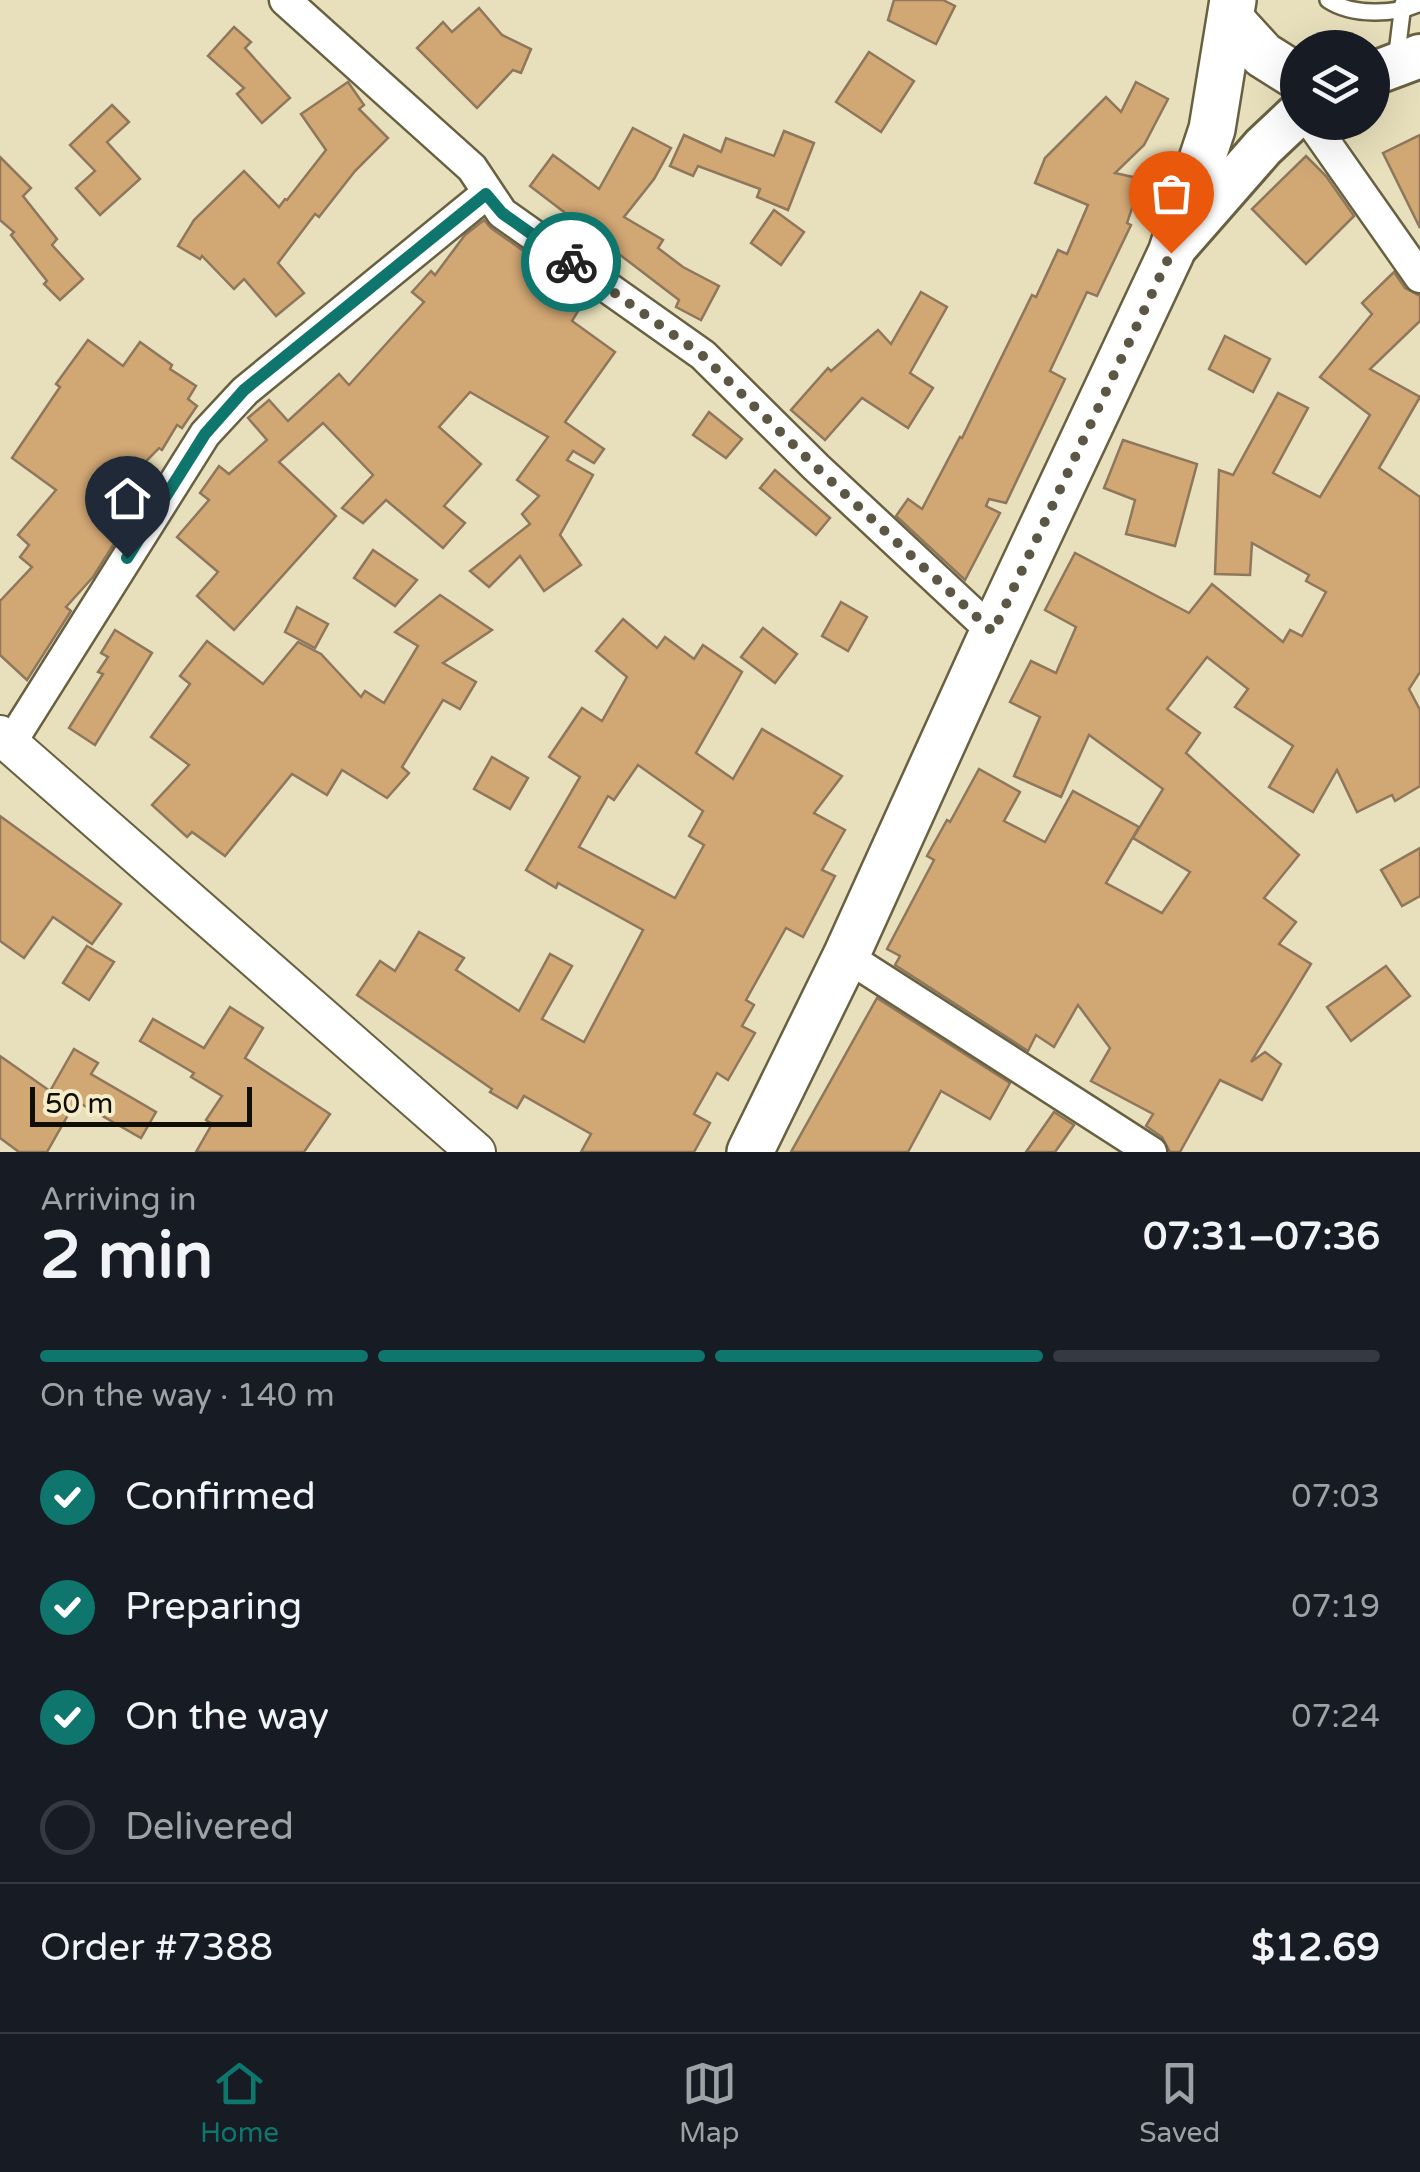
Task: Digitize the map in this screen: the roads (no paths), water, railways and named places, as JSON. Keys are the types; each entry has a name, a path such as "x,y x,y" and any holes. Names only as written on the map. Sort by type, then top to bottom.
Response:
{"main road":[{"path":"1232,10 1263,55 1280,65"},
{"path":"750,1152 846,956 1171,253 1212,129 1232,10"},
{"path":"1171,253 1280,131"}],"street":[{"path":"285,0 472,168 502,213 702,355 993,632"},
{"path":"1323,140 1420,277"},
{"path":"476,1152 5,740 205,434 244,390 486,194"},
{"path":"846,956 1152,1152"}],"lane":[{"path":"1328,0 1341,9 1420,2"},
{"path":"1396,65 1403,6"}]}
